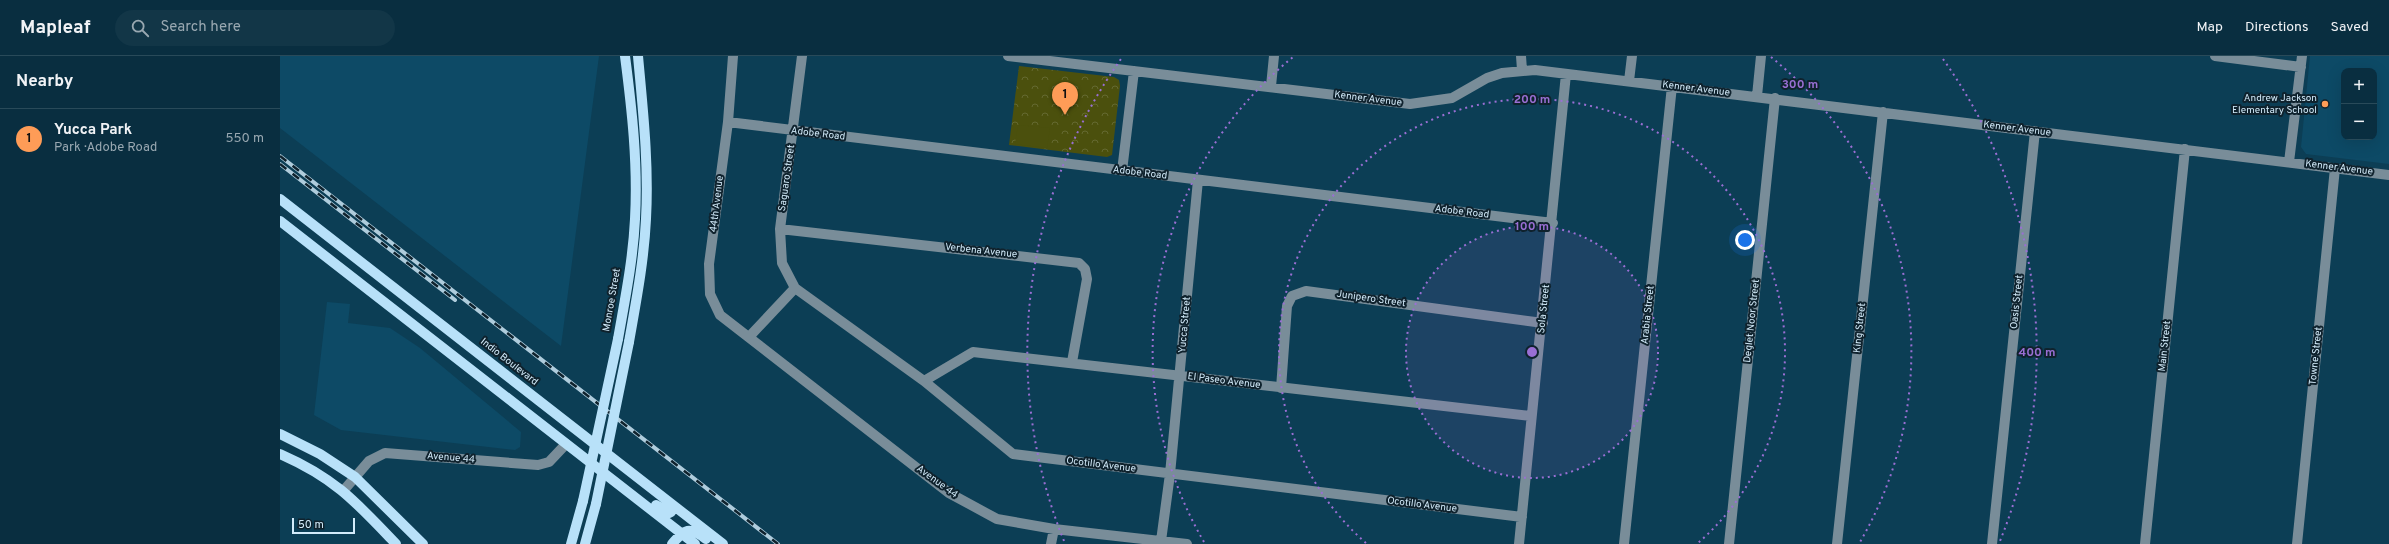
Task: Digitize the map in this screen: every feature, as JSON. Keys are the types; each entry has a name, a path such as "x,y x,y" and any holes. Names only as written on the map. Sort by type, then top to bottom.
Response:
{"main road":[{"name":"Monroe Street","path":"570,544 583,501 618,339 631,264 636,192 634,134 625,56"},
{"path":"584,544 596,504 629,342 642,266 647,186 646,148 638,56"},
{"name":"Indio Boulevard","path":"280,199 723,544"},
{"path":"280,221 695,544"},
{"path":"280,434 320,454 355,477 383,502 423,544"},
{"path":"280,454 324,476 344,490 396,544"},
{"path":"612,480 635,489 667,513 672,512 672,505"},
{"path":"672,505 679,518 681,533"},
{"path":"672,544 681,533 688,530 696,531 712,544"}],"street":[{"name":"44th Avenue","path":"733,56 728,122 709,264 710,294 720,316 749,337"},
{"name":"Saguaro Street","path":"780,229 794,131 802,56"},
{"name":"Kenner Avenue","path":"1008,56 1270,86 1410,104 1452,98 1487,78 1522,70 1775,98 2389,175"},
{"path":"1270,86 1274,56"},
{"path":"1522,56 1522,70"},
{"path":"1629,81 1632,56"},
{"path":"1757,96 1761,56"},
{"path":"2215,56 2300,67"},
{"path":"2289,162 2302,56"},
{"path":"1122,171 1134,71"},
{"name":"Sola Street","path":"1519,544 1531,416 1543,323 1566,74"},
{"name":"Arabia Street","path":"1624,544 1672,86"},
{"name":"Deglet Noor Street","path":"1729,544 1775,98"},
{"name":"King Street","path":"1837,544 1883,112"},
{"name":"Adobe Road","path":"728,122 1552,222"},
{"name":"Oasis Street","path":"1992,544 2035,131"},
{"name":"Main Street","path":"2145,544 2185,149"},
{"name":"Towne Street","path":"2297,544 2335,168"},
{"name":"Yucca Street","path":"1161,541 1170,474 1198,180"},
{"name":"Ocotillo Avenue","path":"780,229 782,263 795,288 924,381 1014,454 1522,517"},
{"name":"Verbena Avenue","path":"780,229 1079,263 1085,269 1087,279 1072,362"},
{"path":"749,337 795,288"},
{"name":"Junipero Street","path":"1281,388 1288,306 1292,296 1306,290 1543,323"},
{"name":"Avenue 44","path":"749,337 949,493 997,519 1054,529 1187,544"},
{"name":"El Paseo Avenue","path":"924,381 973,352 1072,362 1281,388 1531,416"},
{"name":"Avenue 44","path":"344,490 369,461 385,453 538,465 549,462 566,444"},
{"path":"1051,544 1054,529"}],"shaded area":[{"path":"280,56 599,56 561,346 280,128"},
{"name":"Andrew Jackson Elementary School","path":"2310,56 2389,56 2389,164 2306,154 2301,147"},
{"path":"327,302 350,304 348,323 390,328 420,348 521,432 520,447 515,450 341,430 314,415"}],"green space":[{"path":"1019,66 1114,77 1119,80 1120,86 1112,155 1107,157 1009,145"},
{"path":"1018,125 1050,128 1047,148 1015,144"}],"railway":[{"path":"280,156 778,544"},
{"path":"280,164 455,300"}],"place":[{"name":"Andrew Jackson Elementary School","path":"2325,104"},
{"name":"Yucca Park","path":"1065,115"}]}
